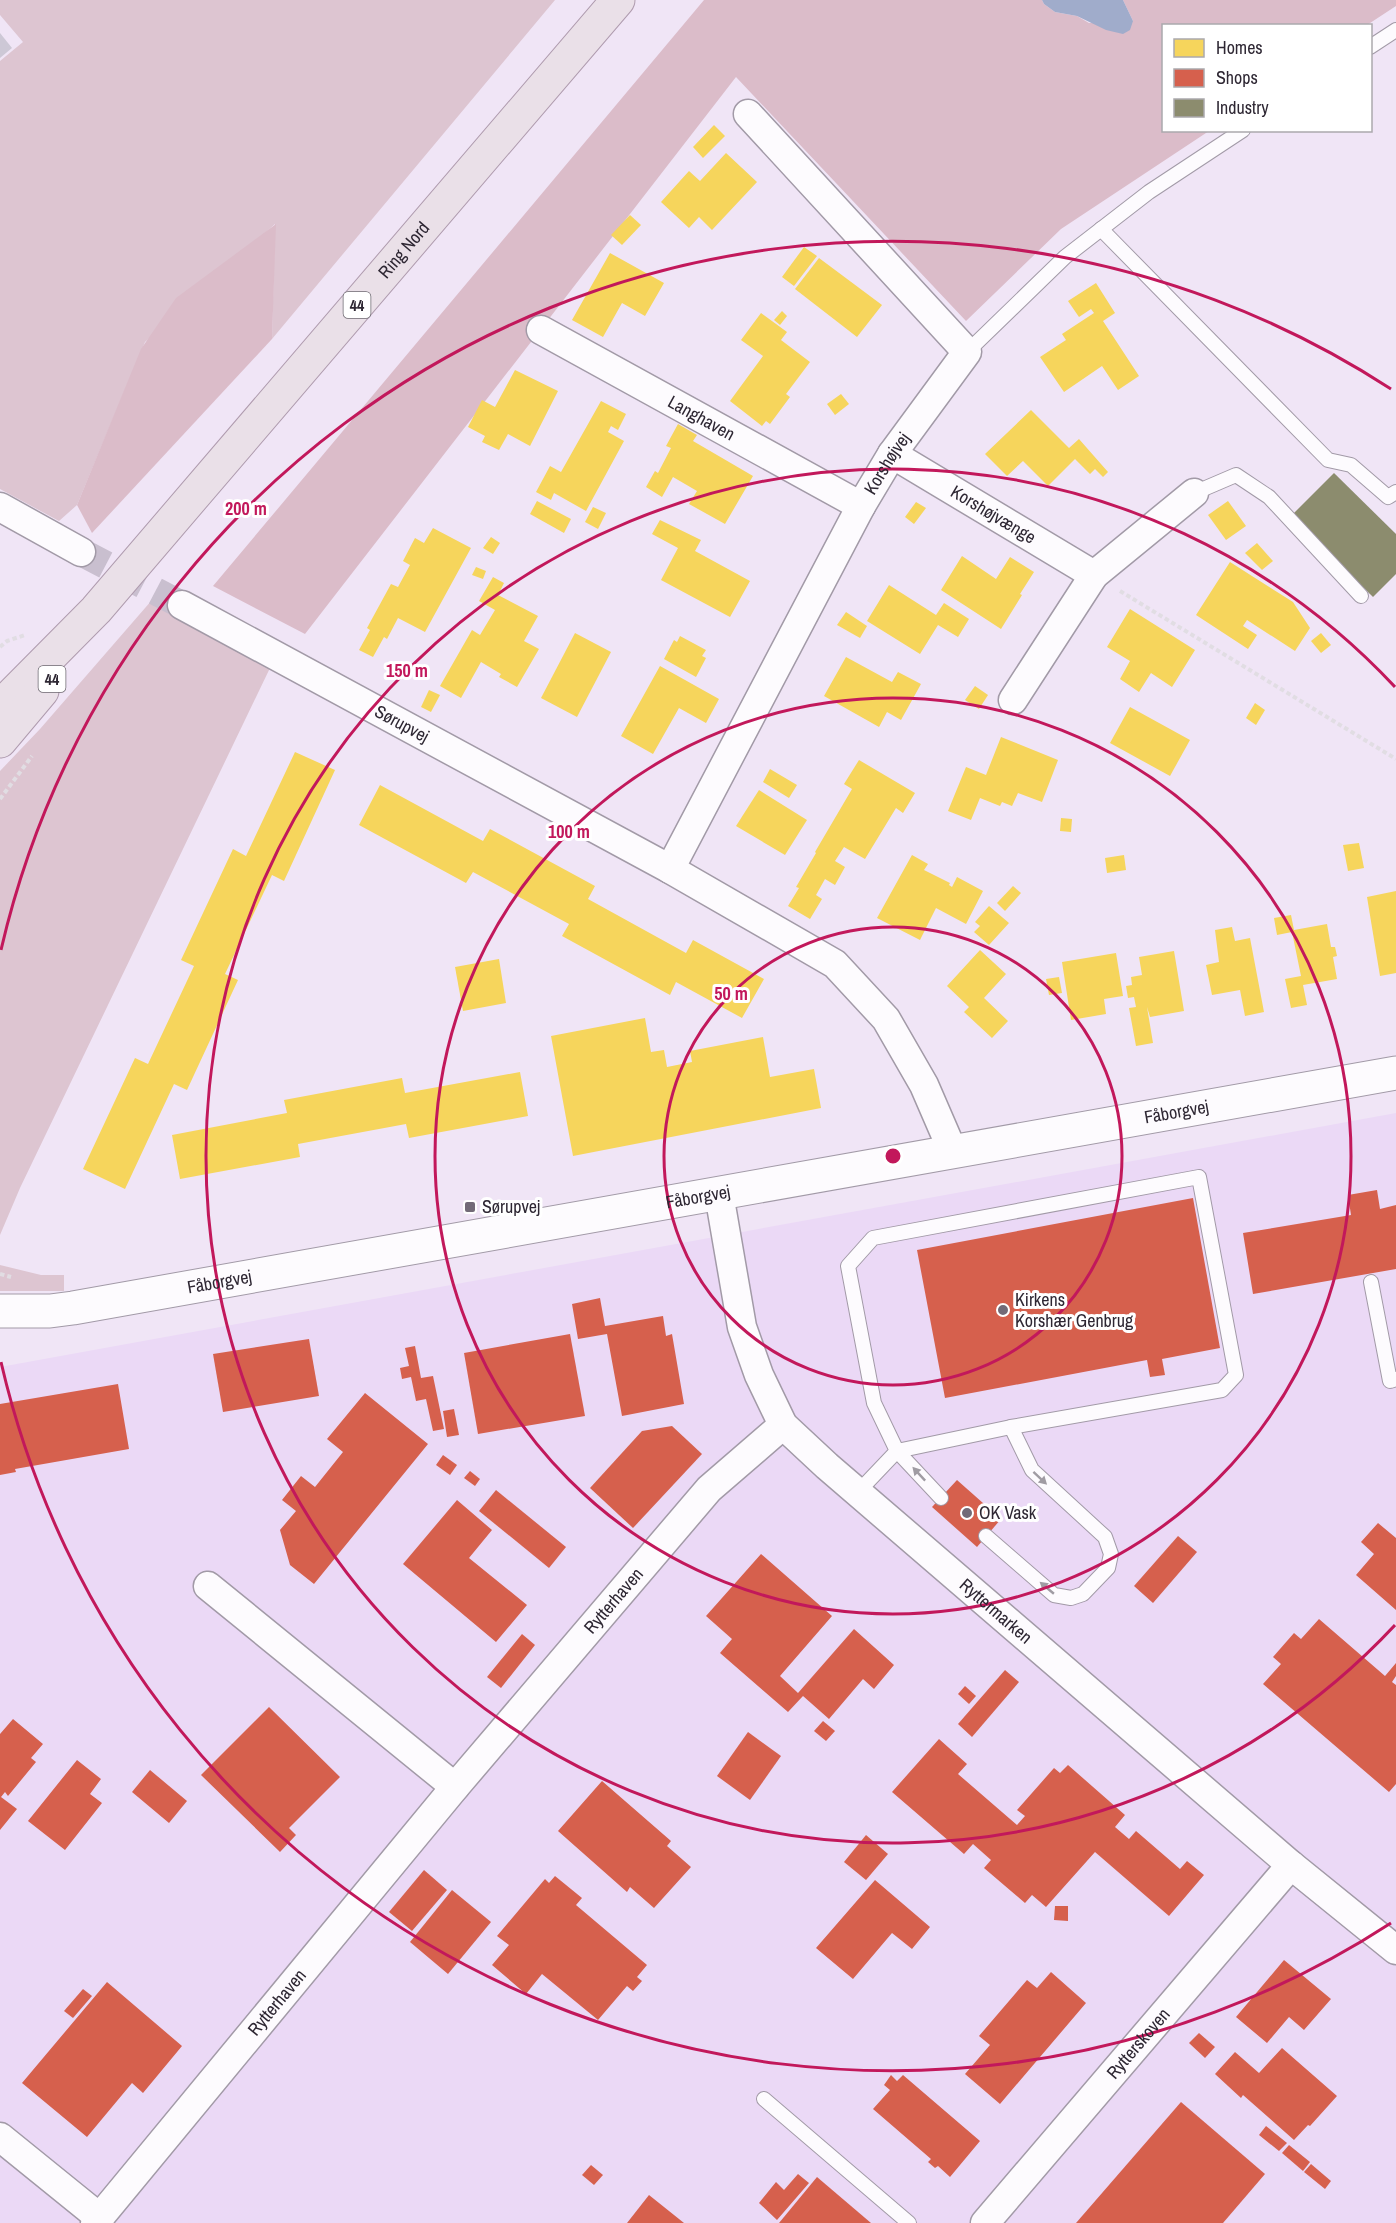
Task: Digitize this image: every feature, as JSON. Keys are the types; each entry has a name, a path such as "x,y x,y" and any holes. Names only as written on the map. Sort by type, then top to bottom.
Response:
{"main road":[{"name":"Ring Nord","path":"0,708 96,610 618,0"},
{"name":"Ring Nord","path":"0,741 59,670 96,610"}],"street":[{"path":"748,114 967,351"},
{"name":"Langhaven","path":"541,330 861,506"},
{"name":"Korshøjvej","path":"670,869 861,506 892,454 967,351"},
{"name":"Korshøjvænge","path":"892,454 1094,575"},
{"path":"1013,700 1094,575 1194,493"},
{"path":"0,507 81,552"},
{"name":"Sørupvej","path":"182,605 670,869 835,964 886,1019 924,1085 953,1152"},
{"name":"Fåborgvej","path":"0,1311 21,1312 73,1308 1396,1073"},
{"name":"Ryttermarken","path":"719,1194 742,1327 759,1375 783,1425 1291,1865 1396,1950"},
{"name":"Rytterhaven","path":"0,2137 97,2220 455,1787 710,1489 783,1425"},
{"path":"208,1586 455,1787"},
{"name":"Rytterskoven","path":"985,2223 1291,1865"}],"lane":[{"path":"1372,46 1396,30"},
{"path":"967,351 1065,256 1149,192 1240,132"},
{"path":"1101,229 1328,459 1351,465 1388,497 1396,492"},
{"path":"1194,493 1236,474 1269,497 1361,596"},
{"path":"858,1492 897,1451 1011,1427 1222,1390 1236,1375 1199,1177 873,1238 848,1266 874,1403 897,1451 941,1498"},
{"path":"1371,1282 1390,1381 1396,1379"},
{"path":"986,1536 1054,1595 1071,1598 1083,1594 1108,1568 1111,1554 1105,1537 1032,1470 1011,1427"},
{"path":"764,2099 909,2223"}],"path":[{"path":"1094,575 1396,759"}],"shaded area":[{"path":"0,0 555,0 272,339 275,224 145,342 77,505 59,521 0,489 0,61 23,42 0,15"},
{"path":"704,0 1042,0 1055,12 1077,16 1089,23 1133,21 1123,0 1396,0 1396,6 1369,24 1162,24 1162,132 1207,132 1061,229 966,321 736,77 305,634 213,586"},
{"path":"276,224 272,339 92,533 77,505 141,349 176,298"},
{"path":"152,600 270,668 20,1188 0,1235 0,771 40,729"},
{"path":"1396,1113 1396,2223 0,2223 0,1367"},
{"path":"0,1265 41,1275 64,1275 64,1291 0,1291"}],"water":[{"path":"1042,0 1123,0 1133,21 1130,30 1123,34 1106,30 1077,16 1055,12"}],"building: Homes":[{"path":"714,125 725,136 703,158 693,147"},
{"path":"726,153 757,182 712,230 699,217 689,228 661,202 689,171 700,181"},
{"path":"630,215 641,225 622,245 611,235"},
{"path":"804,247 817,256 794,286 782,277"},
{"path":"610,253 664,283 645,316 622,303 603,337 572,320"},
{"path":"819,258 882,305 857,337 795,289"},
{"path":"1096,283 1115,313 1103,321 1139,376 1118,390 1102,366 1064,392 1040,357 1066,340 1062,334 1094,313 1091,309 1079,317 1068,301"},
{"path":"782,311 787,316 780,325 774,320"},
{"path":"761,313 787,332 781,340 810,362 786,394 790,397 770,424 766,421 762,426 730,401 763,356 741,340"},
{"path":"515,370 558,391 530,446 508,434 499,450 482,442 485,436 468,427 482,400 495,407"},
{"path":"841,394 849,404 835,415 827,404"},
{"path":"601,401 626,414 618,430 611,426 608,432 624,441 586,511 554,493 551,500 536,492 550,466 561,472"},
{"path":"1031,410 1069,448 1079,439 1108,472 1103,477 1095,469 1090,474 1075,459 1048,486 1023,461 1007,476 985,454"},
{"path":"678,424 697,435 693,441 753,476 725,524 689,504 697,491 673,477 662,497 646,487 655,471 658,473 671,448 666,446"},
{"path":"537,501 571,519 564,533 530,514"},
{"path":"1228,501 1246,526 1226,540 1208,515"},
{"path":"916,502 926,508 914,524 905,517"},
{"path":"593,507 606,513 598,529 585,522"},
{"path":"660,520 701,540 695,551 750,581 730,617 661,580 678,548 652,534"},
{"path":"433,528 471,548 425,632 398,618 387,639 384,637 373,657 359,650 370,630 367,628 391,584 398,587 410,565 403,561 415,538 424,543"},
{"path":"491,537 500,543 493,554 483,548"},
{"path":"1257,543 1273,561 1262,570 1245,553"},
{"path":"962,556 996,579 1010,557 1034,572 1001,629 941,590"},
{"path":"1230,562 1293,602 1310,628 1295,651 1247,620 1243,626 1257,635 1248,649 1196,615"},
{"path":"476,567 486,571 483,579 472,575"},
{"path":"493,577 504,583 498,595 538,616 524,641 539,649 517,687 499,677 501,674 481,662 461,698 440,686 472,630 480,635 495,610 479,601"},
{"path":"889,585 936,615 944,603 969,619 958,637 938,625 920,654 867,621"},
{"path":"1130,609 1195,650 1172,687 1151,673 1139,692 1120,679 1130,661 1107,647"},
{"path":"846,612 867,626 860,638 837,625"},
{"path":"575,633 611,652 577,717 541,698"},
{"path":"1321,633 1331,645 1321,653 1311,641"},
{"path":"680,636 706,650 702,656 706,658 696,677 664,659 674,640 677,642"},
{"path":"846,657 892,682 898,672 921,684 901,720 887,712 879,727 824,696"},
{"path":"660,666 719,699 706,723 679,708 653,754 621,736"},
{"path":"975,686 988,695 979,709 965,700"},
{"path":"429,690 440,695 431,712 421,707"},
{"path":"1255,703 1265,710 1256,725 1246,718"},
{"path":"1130,707 1190,740 1170,776 1110,743"},
{"path":"1001,737 1058,760 1042,802 1018,793 1012,806 1002,802 1000,806 980,798 971,820 948,811 966,767 986,775"},
{"path":"295,752 335,770 284,881 272,875 225,974 238,980 187,1090 174,1084 125,1189 83,1169 135,1058 148,1064 194,966 181,960 233,849 246,856"},
{"path":"859,760 915,793 903,813 896,808 865,859 844,847 835,861 845,867 835,885 825,879 816,895 822,899 810,919 788,906 815,852 852,789 844,784"},
{"path":"770,769 797,785 789,798 763,782"},
{"path":"380,785 483,841 490,829 595,886 588,899 686,953 693,940 764,979 742,1018 676,982 670,995 562,936 569,924 473,872 466,883 359,825"},
{"path":"759,790 807,820 785,855 736,826"},
{"path":"1061,818 1072,819 1071,832 1060,831"},
{"path":"1359,843 1364,868 1348,871 1343,845"},
{"path":"912,855 928,864 924,870 950,883 952,887 957,877 983,891 966,924 936,908 920,940 877,918"},
{"path":"1124,855 1126,870 1107,873 1105,858"},
{"path":"1013,886 1021,893 1005,911 997,903"},
{"path":"1396,891 1396,973 1380,976 1367,897"},
{"path":"989,906 1009,923 989,945 974,932 980,926 975,922"},
{"path":"1291,915 1294,930 1327,924 1331,947 1335,947 1337,956 1333,957 1337,979 1303,985 1307,1005 1291,1008 1285,979 1301,976 1292,932 1277,935 1274,918"},
{"path":"1232,927 1235,941 1250,938 1264,1012 1245,1016 1240,990 1212,995 1206,965 1219,962 1215,930"},
{"path":"980,950 1006,974 984,998 1008,1021 992,1038 964,1012 969,1007 947,986"},
{"path":"1174,951 1184,1011 1150,1017 1147,1007 1153,1043 1136,1046 1129,1008 1136,1007 1134,997 1128,998 1126,986 1132,985 1131,977 1142,975 1139,957"},
{"path":"1116,953 1123,996 1104,999 1106,1014 1071,1020 1062,962"},
{"path":"499,959 506,1003 463,1011 455,967"},
{"path":"1059,977 1062,993 1049,995 1046,979"},
{"path":"645,1018 651,1052 664,1050 667,1067 692,1062 690,1051 763,1037 770,1077 814,1069 821,1108 573,1156 551,1036"},
{"path":"520,1072 528,1116 409,1138 406,1124 298,1144 300,1157 180,1179 172,1135 287,1113 284,1100 402,1078 405,1093"}],"building: Shops":[{"path":"1377,1190 1380,1209 1396,1205 1396,1269 1253,1294 1243,1233 1351,1215 1348,1195"},
{"path":"1193,1198 1220,1348 1162,1359 1165,1375 1150,1377 1147,1360 945,1398 917,1250"},
{"path":"600,1298 605,1326 663,1316 666,1336 672,1334 684,1404 622,1416 607,1334 578,1339 572,1304"},
{"path":"570,1334 585,1416 478,1434 464,1353"},
{"path":"309,1339 319,1396 223,1412 213,1354"},
{"path":"415,1346 421,1378 433,1376 444,1429 433,1431 426,1399 416,1401 411,1377 402,1379 400,1368 409,1366 405,1348"},
{"path":"118,1384 129,1449 15,1469 16,1472 0,1475 0,1404"},
{"path":"365,1393 428,1444 314,1584 290,1565 280,1530 296,1511 282,1500 301,1476 315,1487 343,1452 327,1439"},
{"path":"454,1409 459,1435 447,1437 443,1411"},
{"path":"672,1426 702,1454 633,1528 590,1488 642,1431"},
{"path":"443,1455 457,1465 450,1475 436,1465"},
{"path":"470,1471 480,1479 475,1486 464,1478"},
{"name":"OK Vask","path":"957,1480 1001,1519 977,1547 932,1507"},
{"path":"496,1490 566,1547 549,1568 479,1511"},
{"path":"457,1500 492,1530 469,1558 527,1605 496,1642 403,1564"},
{"path":"1378,1523 1396,1538 1396,1610 1356,1575 1374,1554 1361,1542"},
{"path":"1178,1536 1197,1552 1153,1603 1134,1586"},
{"path":"761,1554 832,1616 780,1676 798,1693 854,1629 894,1665 874,1689 863,1679 829,1719 803,1696 788,1712 720,1653 732,1639 706,1616"},
{"path":"1319,1619 1385,1676 1396,1663 1396,1676 1392,1682 1396,1685 1396,1784 1389,1792 1263,1684 1281,1664 1273,1657 1294,1633 1301,1639"},
{"path":"522,1634 535,1645 501,1688 487,1677"},
{"path":"1005,1670 1019,1682 972,1737 958,1724"},
{"path":"965,1686 976,1696 969,1704 958,1694"},
{"path":"269,1707 340,1777 289,1828 296,1835 280,1852 201,1775"},
{"path":"13,1719 43,1744 31,1758 36,1762 8,1796 5,1792 1,1797 17,1809 0,1830 0,1734"},
{"path":"823,1721 835,1731 826,1741 814,1731"},
{"path":"748,1732 781,1756 750,1800 717,1776"},
{"path":"939,1739 967,1764 958,1774 1017,1825 1025,1816 1017,1810 1054,1768 1060,1773 1068,1765 1125,1815 1115,1827 1129,1839 1136,1831 1180,1869 1187,1861 1204,1875 1169,1916 1095,1852 1046,1907 1032,1895 1025,1903 984,1868 991,1860 973,1844 964,1854 892,1792"},
{"path":"77,1760 101,1779 90,1794 102,1803 65,1850 28,1821"},
{"path":"150,1770 187,1801 169,1823 132,1792"},
{"path":"602,1781 671,1841 667,1846 691,1867 654,1908 630,1887 627,1892 558,1831"},
{"path":"866,1835 888,1854 866,1880 844,1862"},
{"path":"424,1870 447,1890 412,1931 389,1912"},
{"path":"555,1876 582,1898 576,1905 647,1965 637,1977 642,1981 633,1991 627,1986 598,2020 542,1974 526,1994 492,1965 509,1945 497,1936 545,1879 549,1883"},
{"path":"875,1880 930,1927 912,1949 892,1933 853,1979 816,1948"},
{"path":"452,1890 491,1922 448,1974 410,1942"},
{"path":"1055,1906 1068,1906 1068,1921 1054,1920"},
{"path":"1284,1960 1331,1999 1304,2030 1289,2017 1267,2043 1236,2017"},
{"path":"1051,1972 1086,2003 1000,2104 965,2074 990,2045 979,2036 1027,1980 1037,1988"},
{"path":"107,1982 182,2046 143,2093 132,2083 87,2137 22,2083"},
{"path":"83,1989 92,1996 73,2018 64,2011"},
{"path":"1199,2033 1215,2047 1205,2058 1189,2043"},
{"path":"1282,2048 1337,2096 1294,2140 1243,2095 1241,2098 1215,2074 1235,2052 1259,2073"},
{"path":"891,2075 897,2081 903,2075 980,2141 950,2177 938,2166 935,2168 928,2162 931,2159 873,2109 890,2090 884,2085"},
{"path":"1181,2102 1265,2174 1223,2223 1076,2223"},
{"path":"1266,2126 1287,2143 1279,2151 1259,2135"},
{"path":"1289,2145 1310,2162 1303,2171 1282,2153"},
{"path":"1311,2164 1331,2181 1325,2189 1304,2172"},
{"path":"591,2165 603,2175 594,2185 582,2175"},
{"path":"798,2174 809,2183 777,2220 759,2203 776,2182 784,2190"},
{"path":"817,2177 871,2223 779,2223"},
{"path":"649,2195 684,2223 627,2223"}],"building: Industry":[{"path":"1334,473 1396,534 1396,574 1373,597 1291,516"}],"building: Other":[{"path":"0,33 12,48 0,58"}],"tunnel":[{"path":"81,552 182,605"}],"place":[{"name":"Sørupvej","path":"470,1207"},
{"name":"Kirkens Korshær Genbrug","path":"1003,1310"},
{"name":"OK Vask","path":"967,1513"}]}
